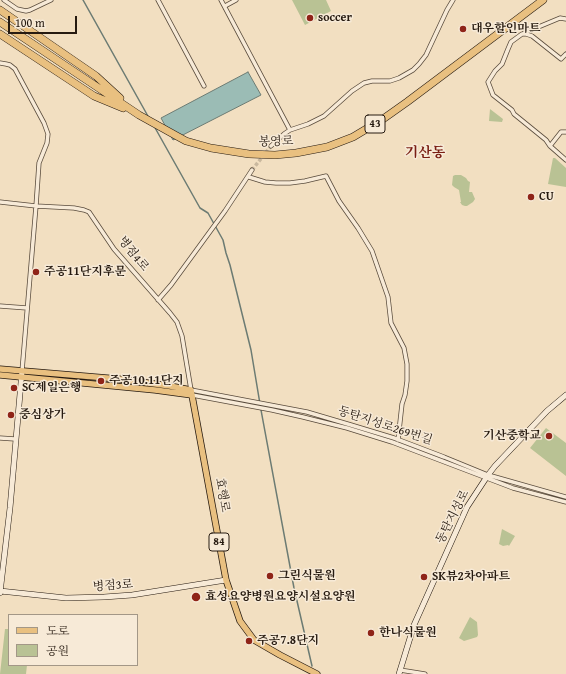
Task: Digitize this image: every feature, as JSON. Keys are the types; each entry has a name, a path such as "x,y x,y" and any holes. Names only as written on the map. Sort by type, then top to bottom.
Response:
{"highway":[{"name":"봉영로","path":"0,22 138,114 186,141 211,148 249,154 275,155 296,153 326,147 353,137 383,119 543,0"},
{"path":"0,10 96,76 138,114"},
{"path":"0,34 94,96 138,114"}],"main road":[{"path":"0,369 119,379 170,386 191,393"},
{"path":"0,376 191,393"},
{"name":"효행로","path":"191,393 226,580 240,621 254,640 317,674"}],"street":[{"path":"4,0 17,9 26,11 51,0"},
{"path":"158,0 204,86"},
{"path":"221,0 290,130"},
{"path":"225,6 236,0"},
{"path":"272,146 290,130 308,124 324,116 352,91 364,83 399,78 413,70 420,64 426,55 453,0"},
{"path":"566,19 560,18 522,34 512,42 502,64 495,71 488,82 493,95 546,140 550,146 566,160"},
{"path":"522,34 532,36 561,59 566,54"},
{"path":"0,63 6,64 15,69 44,123 48,134 39,163 10,508 0,591"},
{"path":"550,146 561,132 566,132"},
{"path":"158,300 171,285 219,219 252,170"},
{"path":"248,177 265,182 290,183 326,176 339,201 372,251 388,297 391,323 404,348 406,359 407,381 405,396 402,404 398,440"},
{"name":"병점4로","path":"0,202 74,208 89,212 114,248 176,322 182,336 191,393"},
{"path":"0,306 27,308"},
{"path":"191,393 273,408 346,428 430,455 518,489 566,502"},
{"name":"동탄지성로","path":"400,672 414,625 467,507 487,476 547,411 566,395"},
{"name":"동탄지성로269번길","path":"273,408 306,412 351,424 444,457 487,476"},
{"path":"0,438 15,439"},
{"path":"487,476 566,497"},
{"name":"병점3로","path":"0,591 66,598 132,595 226,580"},
{"path":"400,672 425,674"}],"green space":[{"name":"soccer","path":"292,0 326,0 331,11 305,25"},
{"path":"490,109 503,119 502,122 489,121"},
{"path":"553,158 555,158 566,168 566,187 548,184"},
{"path":"461,175 470,182 469,192 472,192 475,199 467,206 462,205 460,202 459,190 452,185 453,176"},
{"path":"546,428 566,443 566,476 530,448"},
{"path":"502,529 515,536 509,546 499,544"},
{"path":"470,617 477,622 478,635 477,637 464,641 459,638"},
{"path":"5,629 8,629 8,666 27,666 26,674 0,674"}],"water":[{"path":"248,72 261,95 173,140 161,118"}],"waterway":[{"path":"83,0 149,118"},
{"path":"154,126 200,208 208,213 223,240 251,350 294,588 312,666"}],"tunnel":[{"path":"252,170 271,146"}],"place":[{"name":"soccer","path":"310,18"},
{"name":"대우할인마트","path":"463,29"},
{"name":"CU","path":"531,197"},
{"name":"주공11단지후문","path":"36,272"},
{"name":"주공10.11단지","path":"101,381"},
{"name":"SC제일은행","path":"14,388"},
{"name":"중심상가","path":"11,415"},
{"name":"기산중학교","path":"549,436"},
{"name":"그린식물원","path":"270,576"},
{"name":"SK뷰2차아파트","path":"424,577"},
{"name":"효성요양병원요양시설요양원","path":"196,597"},
{"name":"한나식물원","path":"371,633"},
{"name":"주공7.8단지","path":"249,641"}],"district":[{"name":"기산동","path":"425,153"}]}
